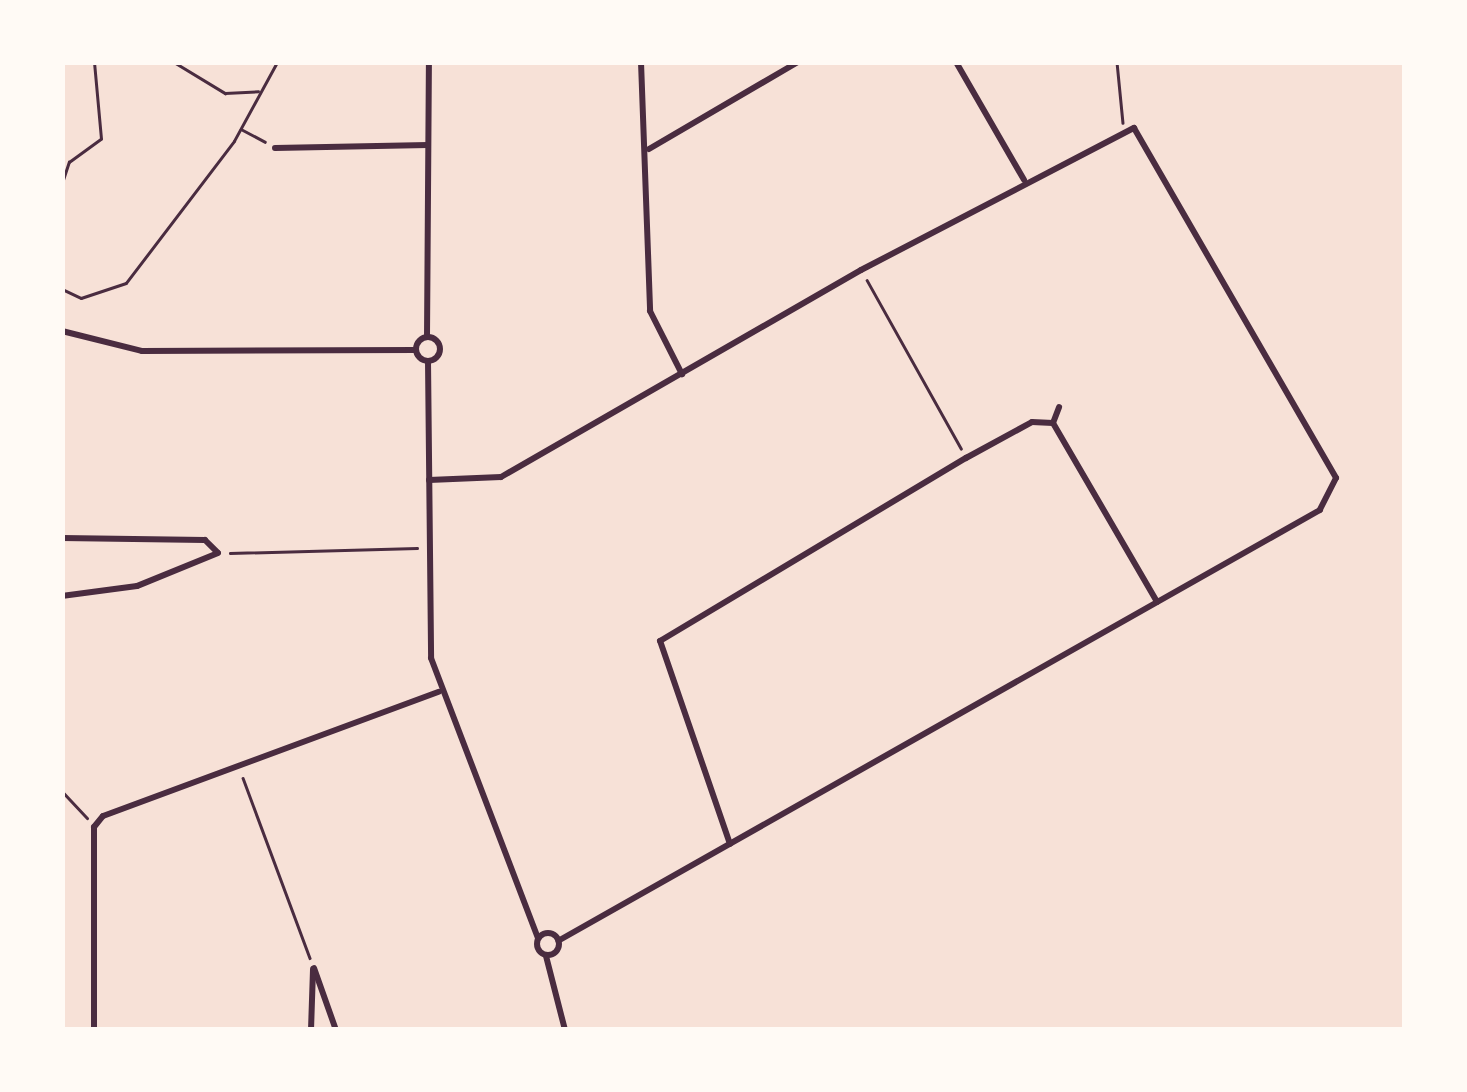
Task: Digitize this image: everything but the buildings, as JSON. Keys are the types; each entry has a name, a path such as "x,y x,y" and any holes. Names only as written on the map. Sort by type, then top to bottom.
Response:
{"street":[{"path":"416,350 427,338 428,62"},
{"path":"641,62 649,149 650,311 682,374"},
{"path":"649,149 798,62"},
{"path":"956,62 1024,180"},
{"path":"430,480 502,477 861,270 1124,130 1142,134 1336,478 1320,510 558,940 546,956"},
{"path":"275,148 429,144"},
{"path":"62,331 113,349 416,350 428,361"},
{"path":"427,338 439,347 428,361 429,548 439,692 546,956 565,1030"},
{"path":"1053,423 1059,407"},
{"path":"730,844 660,642 966,458 1032,422 1053,423"},
{"path":"1053,423 1157,602"},
{"path":"62,538 206,540 218,553 137,586 62,596"},
{"path":"94,1030 94,827 439,692"},
{"path":"538,938 558,940"},
{"path":"311,1030 314,968"},
{"path":"314,968 336,1030"}],"path":[{"path":"62,183 69,162 100,139 94,62"},
{"path":"174,62 225,94 261,91"},
{"path":"62,289 81,298 126,282 241,129 276,62"},
{"path":"1117,62 1124,130"},
{"path":"241,129 275,148"},
{"path":"861,270 966,458"},
{"path":"218,553 429,548"},
{"path":"239,768 314,968"},
{"path":"62,791 94,827"}]}
